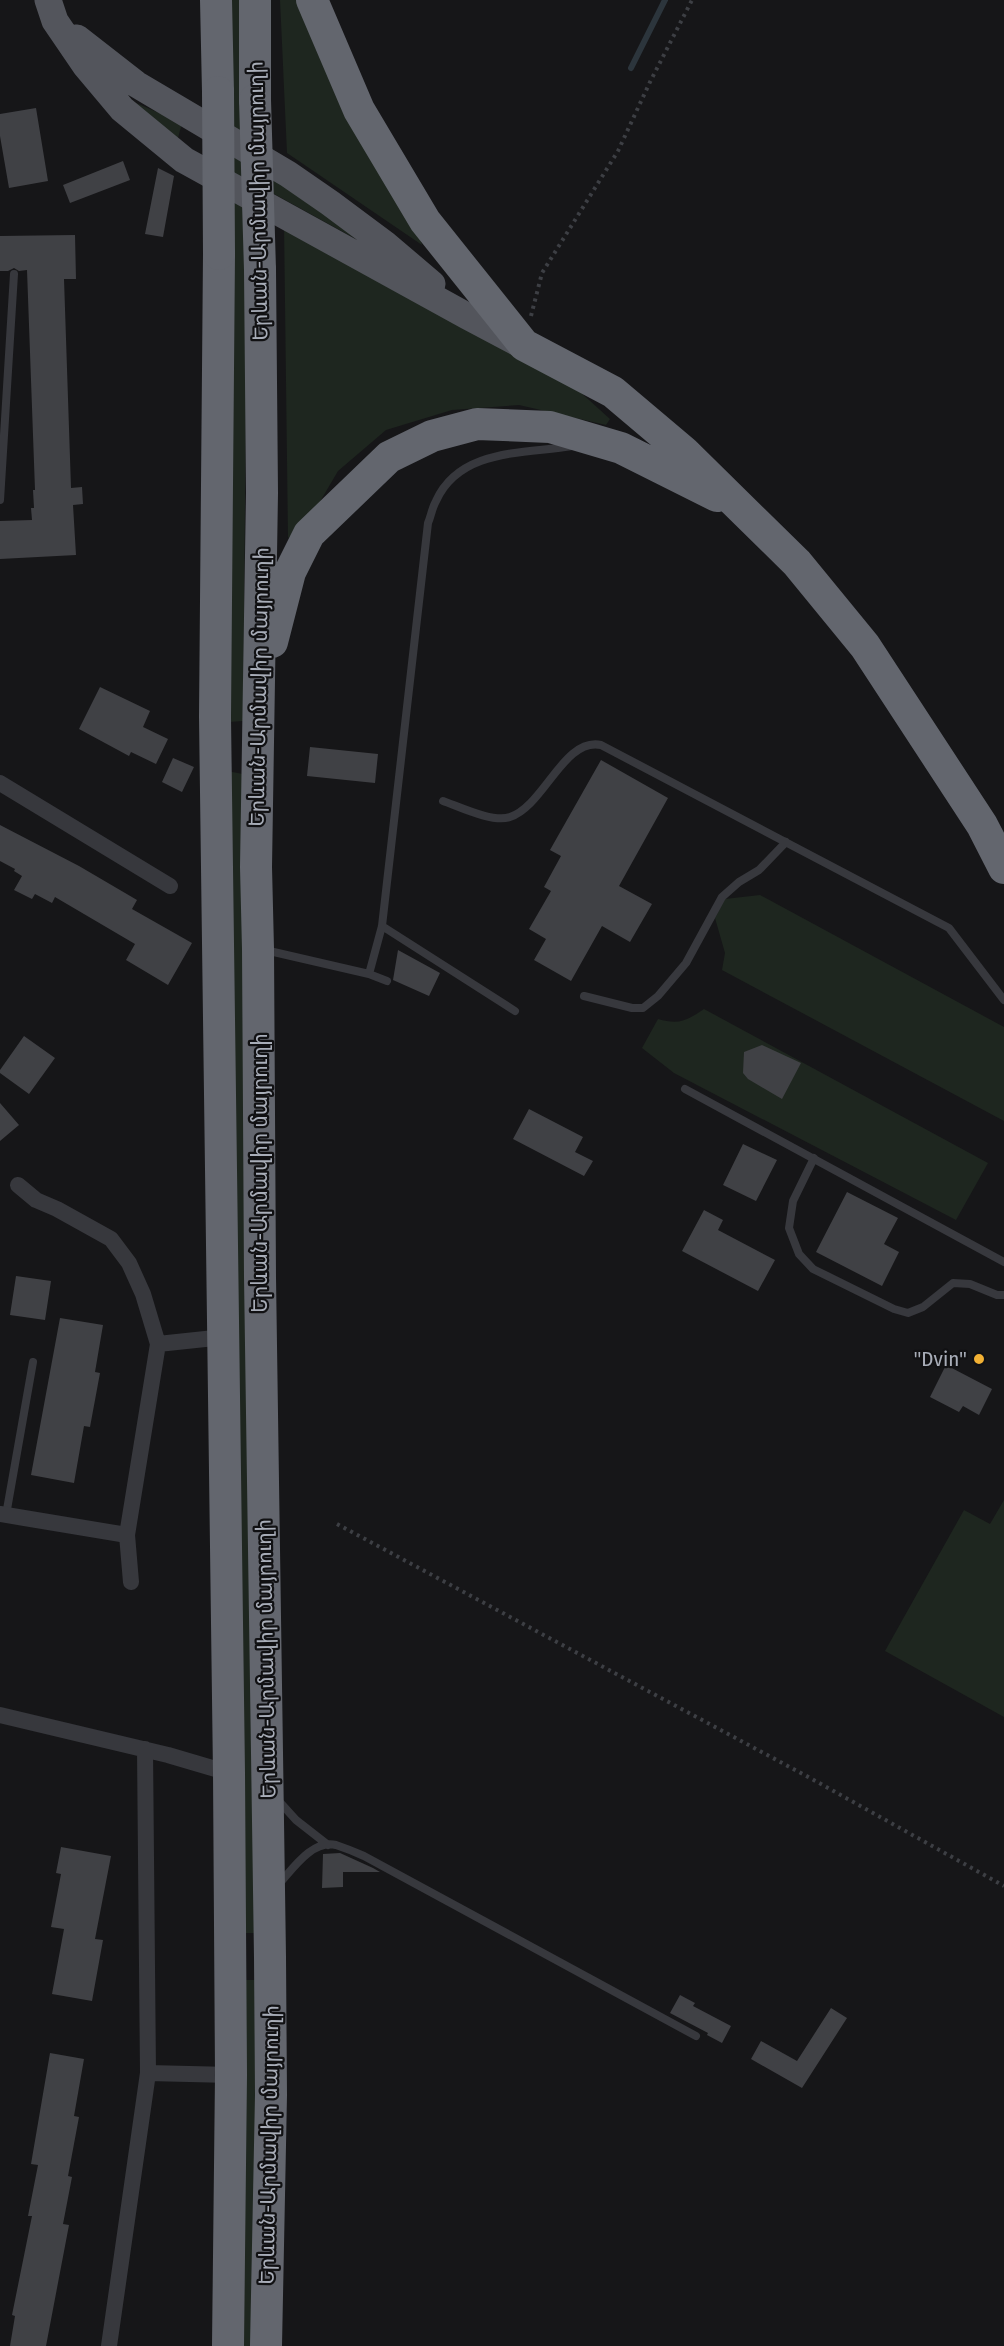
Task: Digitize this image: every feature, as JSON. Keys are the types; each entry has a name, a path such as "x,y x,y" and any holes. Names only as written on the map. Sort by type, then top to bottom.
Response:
{"highway":[{"name":"Երևան-Արմավիր մայրուղի","path":"216,0 219,254 215,717 229,1773 231,2074 228,2346"},
{"name":"Երևան-Արմավիր մայրուղի","path":"255,0 262,493 256,867 271,2095 266,2346"},
{"path":"312,0 359,110 425,221 524,345 613,392 684,452 797,563 865,646 982,825 1004,868"},
{"path":"215,717 229,739 249,740 255,736 274,631 290,572 309,534 389,457 432,436 477,424 550,427 621,448 745,510"},
{"path":"230,1956 270,1957"}],"main road":[{"path":"51,10 135,84 288,174 330,203 410,265 467,316"},
{"path":"51,10 85,65 122,109 184,160 524,345"}],"street":[{"path":"0,783 170,886"},
{"path":"18,1185 36,1200 111,1239 129,1263 143,1294 158,1344 127,1535 131,1582"},
{"path":"158,1344 224,1337"},
{"path":"3,1515 127,1535"},
{"path":"0,1715 145,1749 229,1773"},
{"path":"109,2346 148,2073 145,1749"},
{"path":"148,2073 231,2074"}],"lane":[{"path":"0,500 14,274"},
{"path":"369,974 382,926 428,523 436,501 445,486 459,472 474,464 510,452 544,451 580,444 621,448"},
{"path":"443,801 488,817 510,817 525,808 578,748 590,742 601,745 949,928 1004,1000"},
{"path":"584,996 632,1008 643,1008 658,996 686,963 722,897 739,882 759,870 786,842"},
{"path":"382,926 515,1011"},
{"path":"258,949 369,974 387,981"},
{"path":"685,1089 1004,1262"},
{"path":"814,1158 793,1201 789,1228 799,1254 813,1269 894,1309 908,1313 923,1307 953,1283 970,1284 997,1295 1004,1295"},
{"path":"3,1515 33,1362"},
{"path":"268,1788 296,1821 328,1845"},
{"path":"268,1896 307,1854 328,1845 334,1845 364,1856 696,2036"}],"path":[{"path":"524,345 542,273 618,151 692,0"},
{"path":"337,1524 791,1768 1004,1886"}],"shaded area":[{"path":"225,0 243,0 247,291 243,721 228,722"},
{"path":"280,0 299,0 413,216 422,245 287,153"},
{"path":"118,95 182,123 178,138"},
{"path":"268,174 394,260 267,190"},
{"path":"284,224 557,371 610,419 606,425 519,405 452,410 386,430 338,471 308,522 288,538"},
{"path":"227,771 243,774 257,1933 242,1933"},
{"path":"760,895 1004,1027 1004,1121 722,970 725,953 715,918 725,899"},
{"path":"704,1009 988,1163 956,1220 674,1073 642,1048 658,1019 672,1022 682,1021"},
{"path":"1004,1500 1004,1717 885,1651 964,1510 990,1524"},
{"path":"244,1980 258,1980 255,2346 241,2346"}],"building":[{"path":"36,108 48,181 9,188 0,136 0,114"},
{"path":"123,161 130,180 70,203 63,185"},
{"path":"158,168 174,176 163,237 145,234"},
{"path":"75,235 76,279 64,279 71,488 82,487 83,504 73,505 76,555 0,559 0,521 32,520 31,508 34,508 33,490 35,490 27,270 19,271 14,268 0,271 0,236"},
{"path":"100,687 150,711 143,727 168,739 156,764 131,752 129,756 79,729"},
{"path":"310,747 378,754 375,783 307,776"},
{"path":"173,758 194,767 182,792 162,782"},
{"path":"601,760 668,798 619,886 652,904 630,942 602,926 571,981 534,960 546,939 529,929 551,891 544,887 561,856 550,850"},
{"path":"0,825 79,866 137,900 132,909 192,943 168,985 126,960 135,944 55,897 52,903 35,894 32,899 14,890 22,876 14,871 15,869 0,861"},
{"path":"398,950 440,973 429,996 393,980"},
{"path":"24,1036 55,1058 29,1094 0,1073"},
{"path":"762,1045 801,1063 782,1099 748,1079 743,1073 744,1052"},
{"path":"0,1103 19,1125 0,1141"},
{"path":"529,1109 583,1137 575,1152 593,1161 584,1176 513,1139"},
{"path":"743,1144 777,1160 756,1201 723,1185"},
{"path":"847,1192 898,1218 884,1244 899,1252 882,1286 816,1252"},
{"path":"704,1210 723,1220 718,1230 775,1260 758,1291 682,1251"},
{"path":"16,1276 51,1281 45,1320 10,1315"},
{"path":"60,1318 103,1325 95,1372 100,1373 90,1427 84,1426 74,1483 31,1475"},
{"path":"946,1365 992,1389 979,1415 963,1406 959,1412 930,1397"},
{"path":"61,1847 111,1856 95,1939 103,1940 92,2001 52,1994 64,1929 51,1927 61,1874 56,1873"},
{"path":"340,1853 380,1872 343,1872 343,1887 322,1888 323,1854"},
{"path":"680,1995 695,2003 693,2006 731,2026 722,2043 670,2013"},
{"path":"831,2008 847,2018 802,2088 751,2059 761,2041 797,2061"},
{"path":"50,2053 84,2059 74,2116 79,2117 68,2176 72,2177 63,2224 69,2225 46,2346 10,2346 15,2316 12,2315 32,2216 28,2216 38,2165 31,2164"}],"waterway":[{"path":"631,68 665,0"}],"place":[{"name":"\"Dvin\"","path":"979,1359"}]}
